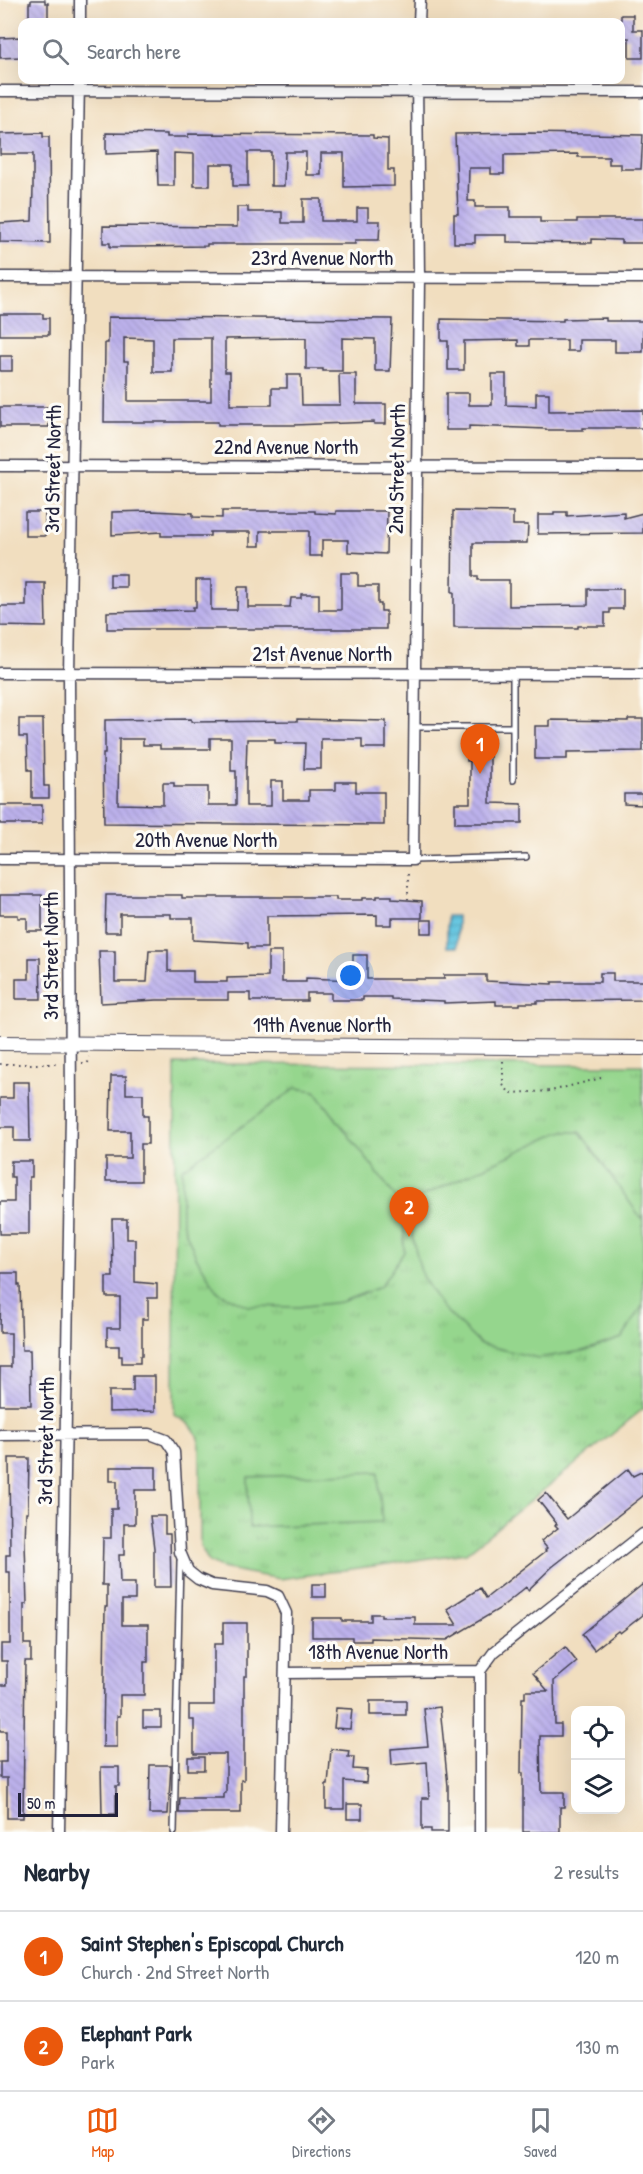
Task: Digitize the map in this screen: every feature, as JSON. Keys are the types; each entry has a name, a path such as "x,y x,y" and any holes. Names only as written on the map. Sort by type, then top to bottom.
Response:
{"street":[{"path":"80,0 80,18"},
{"path":"419,18 420,0"},
{"name":"2nd Street North","path":"413,860 419,278 417,84"},
{"path":"0,91 79,85 417,91 643,92"},
{"name":"3rd Street North","path":"59,1832 71,1044 69,674 79,85"},
{"name":"23rd Avenue North","path":"0,278 643,278"},
{"name":"22nd Avenue North","path":"0,466 643,467"},
{"name":"21st Avenue North","path":"0,673 643,674"},
{"name":"20th Avenue North","path":"0,859 413,860"},
{"name":"19th Avenue North","path":"0,1043 643,1048"},
{"name":"18th Avenue North","path":"0,1435 150,1434 166,1440 174,1452 180,1552 188,1571 198,1579 212,1584 267,1591 278,1596 286,1613 286,1673 480,1671"},
{"path":"480,1832 480,1671 494,1652 643,1534"},
{"path":"281,1832 286,1673"}],"lane":[{"path":"513,674 513,780"},
{"path":"414,727 513,727"},
{"path":"413,860 526,857"},
{"path":"174,1832 180,1552"}],"path":[{"path":"408,874 408,899"},
{"path":"503,1059 503,1085 510,1093 551,1091 605,1077"},
{"path":"0,1064 60,1064"}],"green space":[{"path":"175,1064 643,1065 643,1409 466,1553 280,1579 221,1568 209,1562 200,1546 200,1446 197,1434 192,1427 174,1415"},
{"path":"296,1088 315,1091 404,1208 404,1252 380,1287 341,1302 298,1307 248,1306 218,1292 196,1257 182,1222 182,1169"},
{"path":"560,1132 580,1132 643,1221 643,1305 622,1338 583,1351 538,1358 480,1344 442,1307 422,1276 412,1236 412,1201"},
{"path":"378,1472 382,1522 249,1527 248,1477"}],"water":[{"path":"447,916 457,916 457,947 447,947"}],"building":[{"path":"31,0 45,0 45,3 48,3 48,18 29,18 29,3"},
{"path":"621,15 633,15 633,30 643,30 643,58 629,58 629,38 625,38 625,18 621,18"},
{"path":"18,37 18,57 0,58 0,38"},
{"path":"43,133 43,137 49,137 50,243 0,242 0,223 32,221 33,154 0,154 0,134"},
{"path":"106,133 167,134 167,137 188,137 188,134 373,135 373,138 388,139 388,170 394,170 394,186 344,187 344,153 321,153 321,175 306,175 306,152 285,152 284,186 271,186 271,152 248,152 248,186 233,186 233,164 210,164 210,186 194,186 194,154 174,153 174,186 158,186 157,152 106,154"},
{"path":"455,134 643,135 641,169 621,169 621,164 609,164 609,157 578,157 578,154 504,155 504,174 491,174 491,168 469,168 468,201 475,201 475,207 510,207 510,217 540,217 540,222 577,222 577,219 643,219 643,243 592,239 592,243 507,242 507,235 475,235 475,243 454,243 454,214 458,214"},
{"path":"303,199 321,199 321,221 357,221 357,208 368,208 368,221 380,221 379,240 355,240 355,244 207,244 207,246 135,247 110,247 110,243 103,243 103,226 237,227 237,207 248,207 248,212 282,212 282,223 303,223"},
{"path":"0,314 43,314 43,318 49,318 49,335 0,335"},
{"path":"108,317 392,319 390,371 375,371 375,339 342,338 342,371 323,371 323,369 306,369 306,338 225,339 225,372 230,372 230,405 272,405 272,388 287,388 287,375 301,375 302,405 340,405 339,374 356,374 356,404 386,404 386,424 374,424 374,422 218,425 218,422 104,422 105,343 108,343","holes":["124,338 153,339 153,372 172,372 172,338 211,338 211,401 128,401 128,361 124,361"]},
{"path":"606,318 606,321 643,321 643,352 615,352 615,340 579,340 579,351 567,351 567,340 529,340 529,346 518,346 518,340 464,341 464,370 448,370 448,341 441,341 441,319 563,321 563,319"},
{"path":"0,356 12,356 12,371 0,371"},
{"path":"492,374 506,374 506,405 536,406 536,393 549,393 549,411 643,410 643,428 546,430 469,426 469,430 446,430 446,393 469,393 469,405 492,405"},
{"path":"0,407 48,407 49,427 0,427"},
{"path":"222,511 315,511 315,513 336,514 336,511 387,511 386,554 348,552 348,540 322,540 322,556 309,556 309,531 260,531 260,546 250,546 250,532 210,532 210,536 161,536 161,532 112,535 112,512 193,513 193,517 222,518"},
{"path":"453,511 513,512 513,525 528,525 527,543 473,543 473,576 478,576 478,580 509,580 509,606 588,605 588,589 623,589 623,609 610,609 610,613 605,613 605,626 578,626 578,628 454,627"},
{"path":"25,512 45,512 45,536 25,536"},
{"path":"554,512 567,512 567,516 624,512 624,518 643,513 643,533 538,534 538,515 554,515"},
{"path":"341,573 358,573 358,586 378,586 378,604 381,604 381,611 386,611 386,629 107,629 107,612 193,610 193,607 196,607 196,580 211,580 211,610 237,610 238,587 248,587 248,607 290,607 291,598 301,598 301,594 319,594 319,610 341,610"},
{"path":"110,574 126,574 126,587 110,587"},
{"path":"26,583 45,583 46,627 0,626 0,606 26,606"},
{"path":"19,719 43,719 44,786 49,786 49,798 32,798 32,770 28,770 27,737 19,737"},
{"path":"628,719 643,719 643,751 567,752 567,759 535,759 535,726 550,726 550,720 628,721"},
{"path":"105,720 386,721 386,748 362,748 362,739 321,739 321,769 304,769 305,743 275,743 275,739 247,739 246,771 246,806 271,806 271,781 283,781 283,800 309,800 309,790 336,790 336,782 356,782 356,792 384,792 384,825 104,823","holes":["210,738 231,738 231,771 236,771 236,805 208,805 208,787 174,787 174,783 163,783 163,805 118,804 119,739 143,739 143,745 160,745 160,749 210,749"]},
{"path":"467,744 490,746 490,803 522,804 522,823 455,823 455,803 470,803 470,761 467,761"},
{"path":"624,794 642,794 642,805 624,804"},
{"path":"0,805 42,805 42,824 0,824"},
{"path":"0,895 42,895 42,931 27,931 27,918 18,918 18,915 0,915"},
{"path":"106,895 182,895 182,898 336,897 336,900 362,900 362,898 377,898 377,896 392,896 392,899 422,901 422,918 392,918 392,925 377,925 377,915 267,916 267,948 248,948 248,943 193,940 193,918 171,918 171,914 120,914 120,932 105,932"},
{"path":"421,920 432,920 432,933 421,933"},
{"path":"149,950 168,950 168,971 193,971 193,982 227,982 227,978 268,977 268,952 282,952 282,982 306,982 306,978 353,980 353,955 367,955 367,979 444,979 444,975 486,975 486,981 552,984 552,982 600,982 600,973 613,973 613,981 643,981 643,1000 537,1001 537,1003 520,1003 520,1005 496,1005 496,1001 444,1003 444,1001 391,999 391,997 331,1000 331,993 307,993 307,1001 250,1001 250,993 228,993 228,1000 101,1003 99,951 115,951 115,982 147,982"},
{"path":"29,958 40,958 41,999 16,999 16,979 29,979"},
{"path":"111,1076 126,1076 126,1094 143,1094 143,1116 148,1116 148,1144 141,1144 141,1181 106,1181 106,1158 130,1158 130,1131 110,1131"},
{"path":"13,1082 29,1082 30,1141 14,1141 14,1127 0,1127 0,1098 13,1098"},
{"path":"11,1161 32,1161 32,1177 29,1177 29,1234 0,1234 0,1202 14,1202 14,1177 11,1177"},
{"path":"112,1219 127,1219 127,1239 135,1239 135,1282 157,1284 157,1298 148,1298 148,1319 142,1319 140,1363 122,1363 119,1346 107,1346 107,1328 120,1328 120,1297 106,1297 106,1277 113,1277"},
{"path":"1,1273 18,1273 22,1350 30,1350 31,1405 0,1405 0,1367 11,1367 11,1333 0,1333"},
{"path":"133,1376 155,1376 155,1411 109,1412 109,1391 133,1391"},
{"path":"9,1458 29,1458 25,1544 27,1604 24,1604 24,1644 31,1644 31,1661 25,1661 23,1818 7,1818 7,1778 0,1778 0,1762 6,1762 6,1731 0,1731 0,1685 7,1685 7,1661 1,1661 1,1644 10,1644 10,1572 6,1572 6,1555 10,1555"},
{"path":"110,1467 156,1467 156,1490 135,1490 135,1524 124,1524 124,1555 119,1555 120,1583 135,1583 135,1600 122,1600 122,1625 148,1625 148,1662 144,1662 144,1695 120,1695 117,1747 103,1747 107,1585 102,1585 103,1538 111,1538 111,1509 117,1509 117,1481 110,1481"},
{"path":"628,1469 633,1476 643,1471 643,1496 552,1567 528,1590 526,1587 499,1609 447,1640 371,1638 371,1641 352,1641 352,1637 312,1637 312,1618 371,1621 371,1614 381,1614 381,1617 415,1617 415,1625 457,1625 447,1609 480,1588 486,1598 546,1551 547,1548 541,1541 558,1528 538,1500 546,1493 567,1519"},
{"path":"150,1516 165,1516 165,1534 170,1534 171,1587 154,1587 154,1548"},
{"path":"312,1584 326,1584 326,1597 312,1597"},
{"path":"643,1584 643,1615 594,1650 582,1634"},
{"path":"223,1623 247,1623 247,1676 244,1676 244,1780 241,1780 241,1813 179,1813 180,1798 224,1798 224,1793 226,1793 226,1754 194,1754 194,1720 189,1720 189,1705 214,1705 214,1644 223,1644"},
{"path":"565,1647 577,1662 554,1681 555,1724 561,1724 561,1736 540,1736 541,1792 564,1792 564,1807 560,1807 560,1832 523,1832 522,1698 525,1698 525,1691 548,1691 533,1673"},
{"path":"370,1701 406,1701 406,1715 370,1715"},
{"path":"440,1707 448,1786 448,1832 431,1832 431,1829 422,1829 422,1798 429,1798 427,1762 392,1765 391,1749 428,1746 424,1709"},
{"path":"336,1708 352,1709 350,1729 334,1728"},
{"path":"143,1711 161,1711 161,1727 143,1727"},
{"path":"331,1749 349,1751 348,1757 354,1757 353,1769 367,1770 366,1783 344,1781 344,1809 326,1809 326,1785 328,1785"},
{"path":"188,1757 204,1757 204,1770 188,1770"},
{"path":"150,1765 171,1765 168,1814 149,1814"},
{"path":"101,1767 119,1767 116,1814 102,1814"},
{"path":"347,1804 362,1804 362,1819 347,1819"}],"place":[{"name":"Saint Stephen's Episcopal Church","path":"480,774"},
{"name":"Elephant Park","path":"409,1237"}]}
